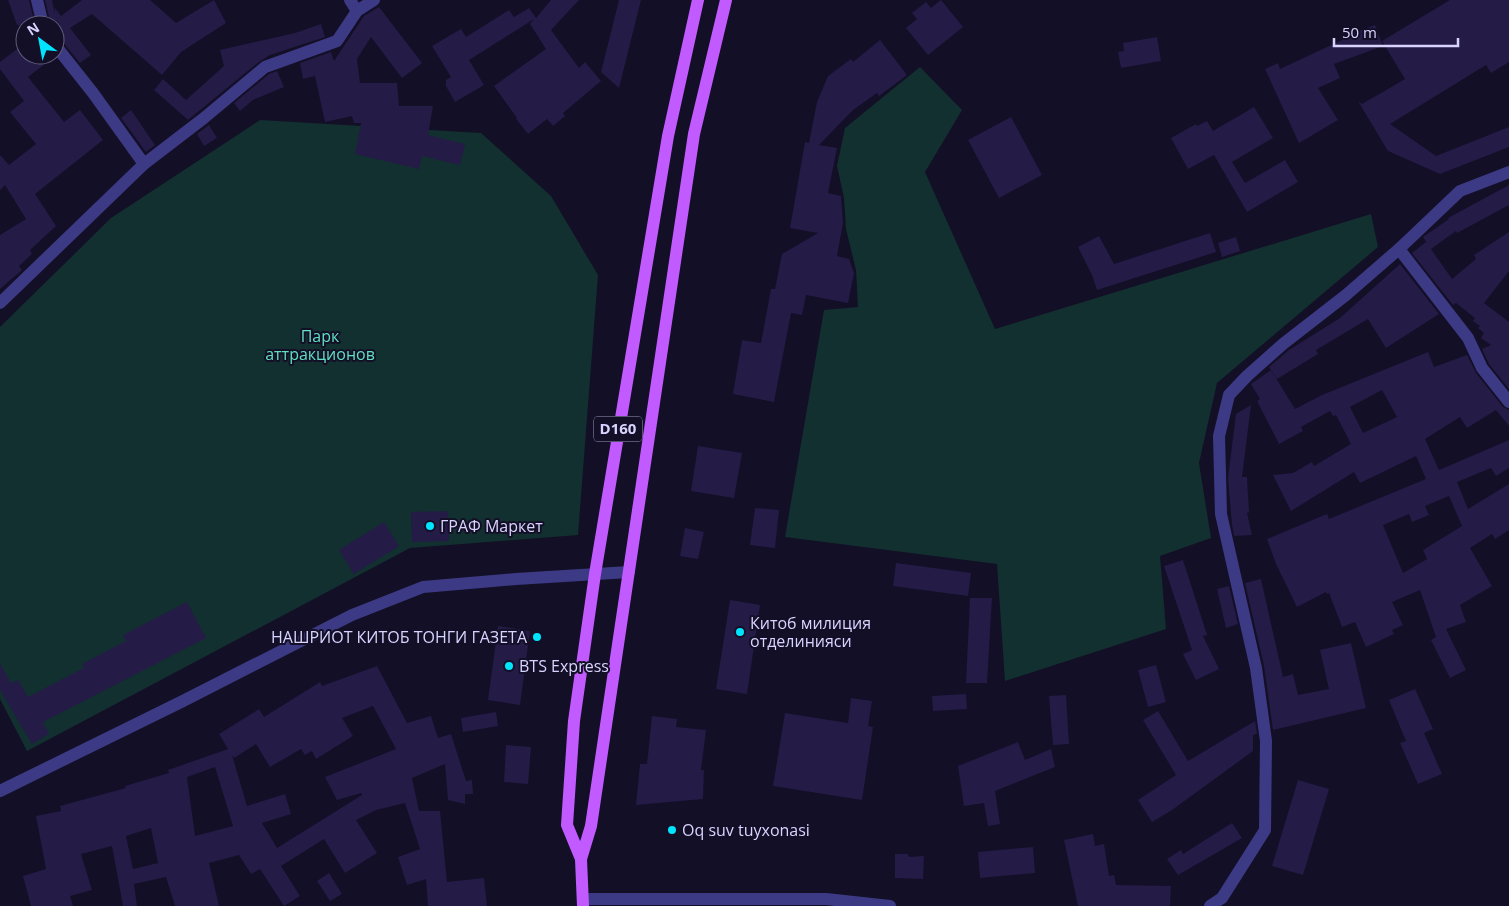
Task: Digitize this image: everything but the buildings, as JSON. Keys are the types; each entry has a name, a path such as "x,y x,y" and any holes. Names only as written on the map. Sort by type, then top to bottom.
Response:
{"main road":[{"name":"D160","path":"583,903 580,859 567,825 574,722 595,574 668,136 698,0"},
{"name":"D160","path":"580,859 592,826 694,134 726,0"}],"street":[{"path":"37,0 41,15"},
{"path":"0,303 144,164 204,118 265,67 337,40 354,5 374,0"},
{"path":"65,58 144,164"},
{"path":"1210,906 1222,898 1265,830 1266,741 1256,668 1221,514 1218,436 1229,395 1276,350 1346,295 1460,191 1509,172"},
{"path":"1399,248 1468,338 1482,368 1509,402"},
{"path":"0,791 352,615 423,587 516,578 629,572"},
{"path":"583,903 826,899 890,906"}],"green space":[{"path":"920,67 962,110 925,172 995,329 1371,214 1378,247 1217,383 1199,463 1211,538 1160,556 1166,629 1005,681 997,564 785,537 824,310 858,307 856,270 846,229 844,198 837,166 845,128"},
{"name":"Парк аттракционов","path":"260,120 481,133 551,196 598,275 578,535 410,548 27,751 0,699 0,327 111,218"}],"place":[{"name":"ГРАФ Маркет","path":"430,526"},
{"name":"Китоб милиция отделинияси","path":"740,632"},
{"name":"НАШРИОТ КИТОБ ТОНГИ ГАЗЕТА","path":"537,637"},
{"name":"BTS Express","path":"509,666"},
{"name":"Oq suv tuyxonasi","path":"672,830"}]}
